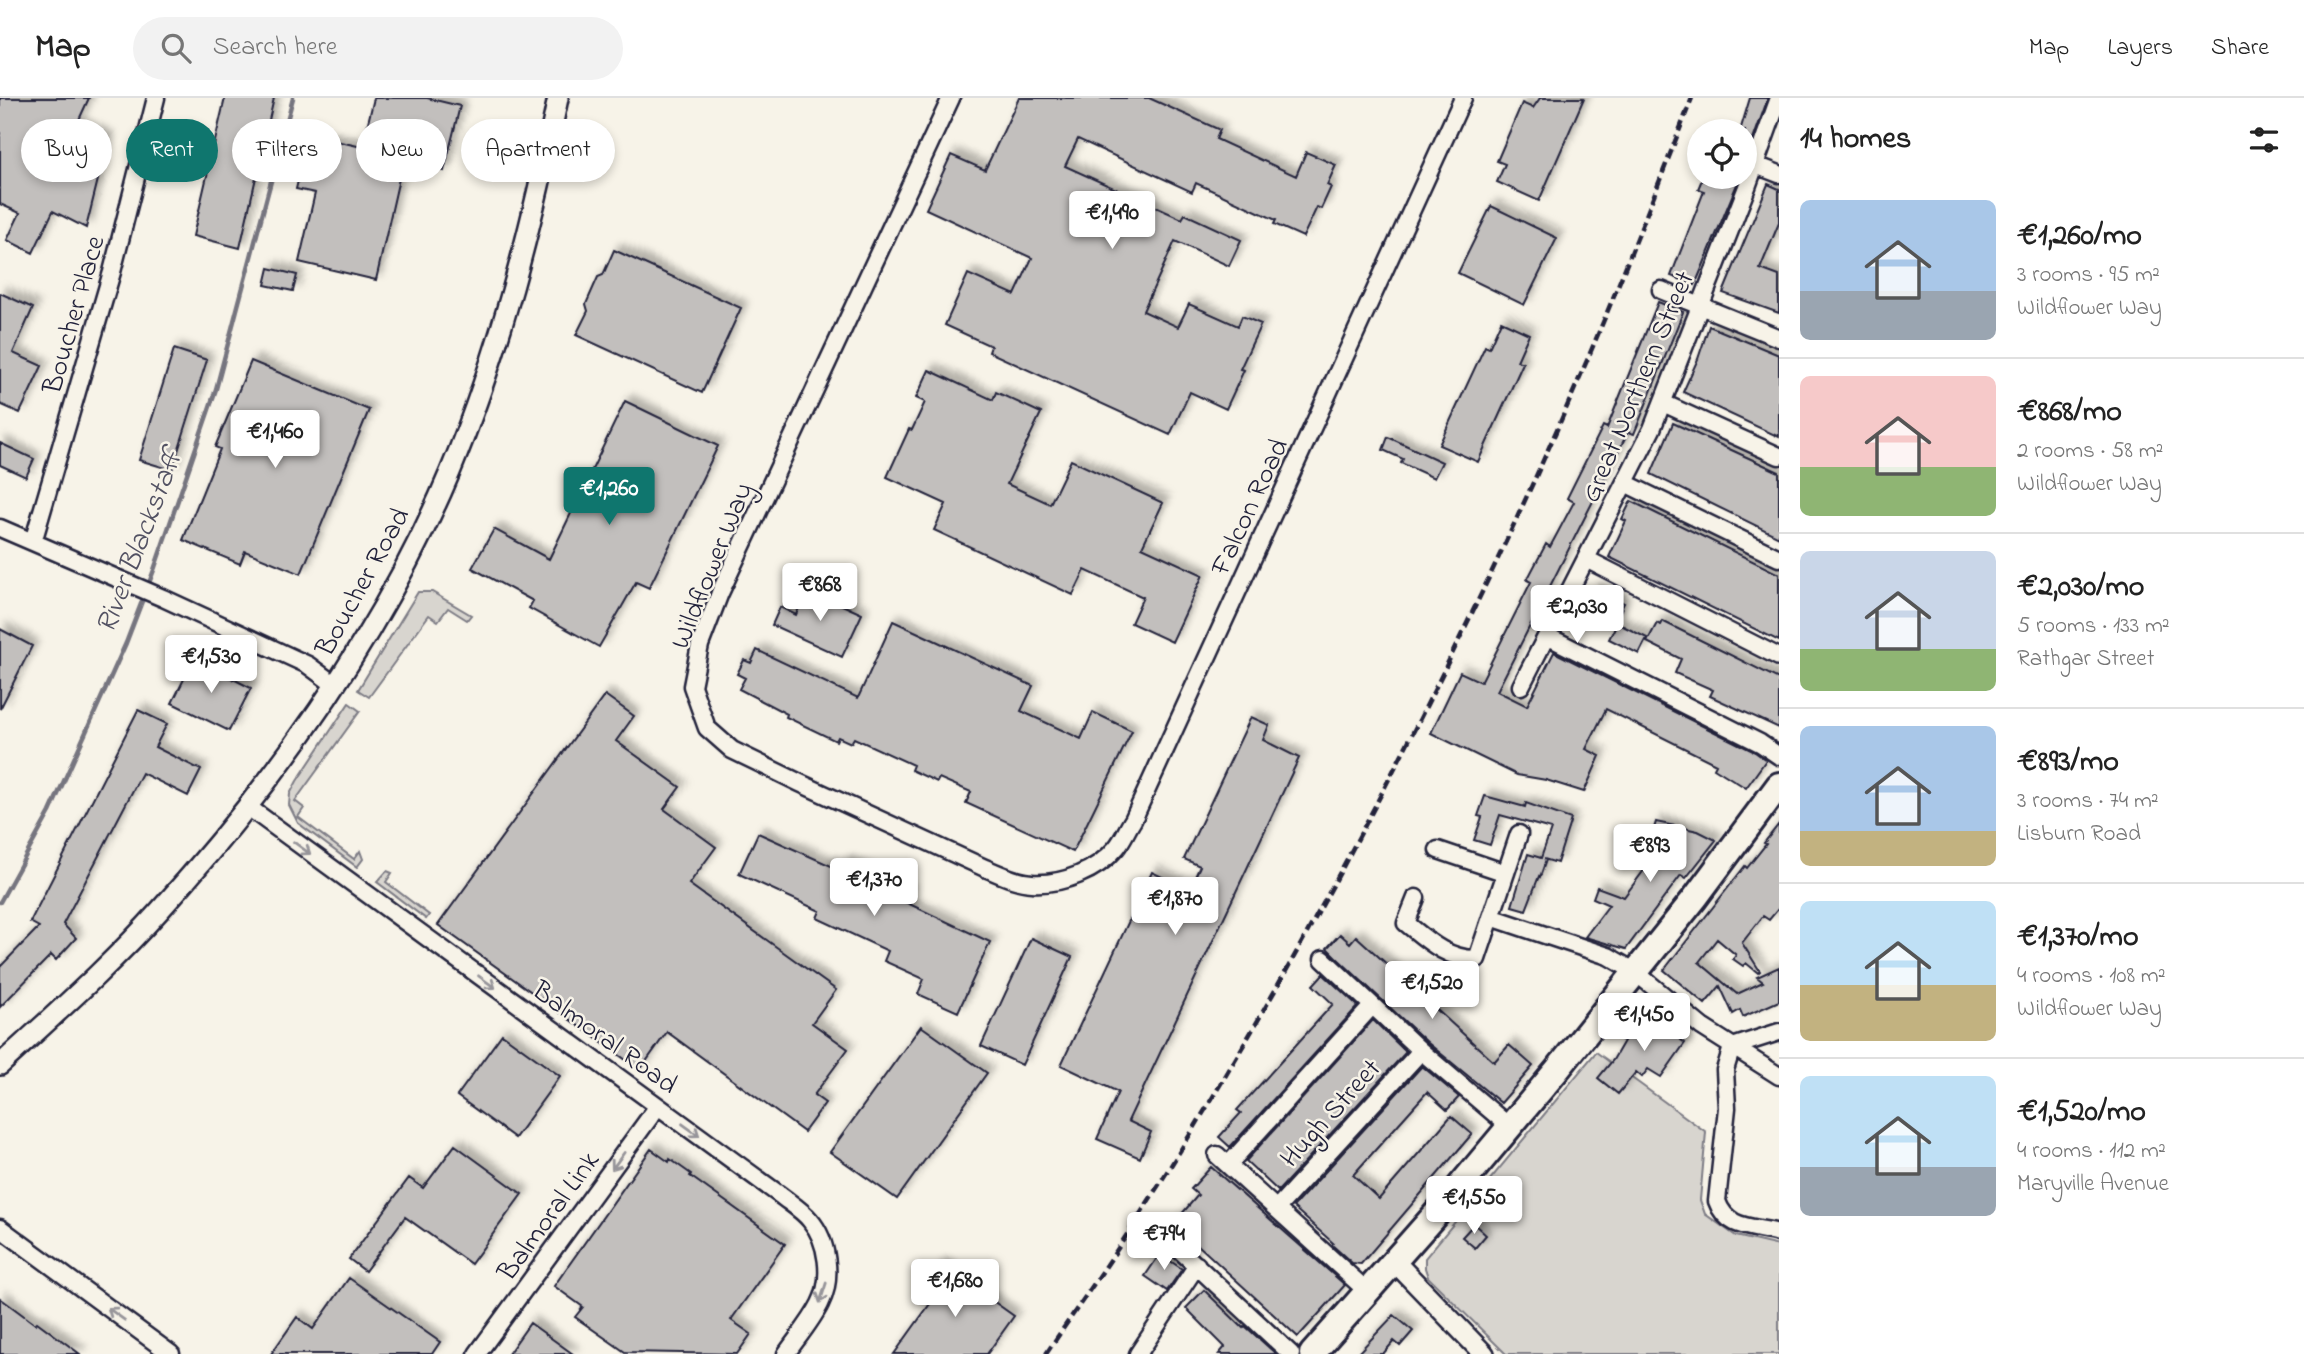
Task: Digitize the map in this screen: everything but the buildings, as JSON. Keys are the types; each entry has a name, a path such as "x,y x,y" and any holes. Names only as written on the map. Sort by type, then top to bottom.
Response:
{"main road":[{"path":"1312,1354 1510,1127 1695,898 1779,785"}],"street":[{"name":"Boucher Place","path":"33,542 112,272 156,98"},
{"name":"Boucher Road","path":"0,1066 159,911 248,807 335,685 404,568 449,473 476,403 517,275 558,98"},
{"name":"Wildflower Way","path":"951,98 720,593 700,645 692,686 707,728 732,750 985,868 1031,883"},
{"name":"Falcon Road","path":"1031,883 1049,883 1094,868 1116,848 1133,820 1463,98"},
{"name":"Great Northern Street","path":"1757,147 1779,98"},
{"path":"1757,166 1779,174"},
{"name":"Great Northern Street","path":"1521,686 1625,483 1662,403 1700,307 1741,189"},
{"path":"1661,290 1779,338"},
{"path":"1662,403 1779,456"},
{"path":"1625,483 1779,558"},
{"path":"0,528 163,598 308,665 335,685"},
{"path":"1586,559 1779,657"},
{"path":"1547,636 1760,743 1779,756"},
{"name":"Balmoral Road","path":"248,807 811,1220 821,1239 826,1259 827,1281 822,1301 786,1354"},
{"path":"1416,898 1406,923 1438,949 1465,960 1477,959 1519,834"},
{"path":"1438,849 1506,873"},
{"path":"1491,917 1608,956 1634,971 1702,1027 1779,1076"},
{"path":"1323,959 1421,1051 1510,1127"},
{"path":"1368,1292 1223,1160 1372,1006"},
{"path":"1779,1032 1732,1047 1725,1070 1727,1108 1717,1201 1722,1214 1733,1223 1779,1233"},
{"name":"Hugh Street","path":"1277,1208 1421,1051"},
{"name":"Balmoral Link","path":"477,1354 658,1106"},
{"path":"0,1228 171,1354"},
{"path":"1168,1238 1292,1354"},
{"path":"1395,1262 1484,1354"},
{"path":"1138,1354 1197,1265"}],"shaded area":[{"path":"418,592 432,592 471,615 467,620 448,608 438,621 429,615 369,697 358,690"},
{"path":"349,703 360,711 295,801 304,808 298,817 354,859 360,851 363,859 357,867 298,823 289,805 290,794 297,781"},
{"path":"387,871 392,873 386,882 429,915 426,919 377,882"},
{"path":"1596,1052 1706,1132 1700,1200 1705,1214 1736,1236 1779,1246 1779,1354 1506,1354 1428,1277 1425,1258"}],"waterway":[{"name":"River Blackstaff","path":"0,902 50,812 126,643 154,570 216,389 293,98"}],"railway":[{"path":"1046,1354 1148,1202 1231,1066 1329,893 1401,755 1505,544 1569,402 1617,289 1692,98"}]}
